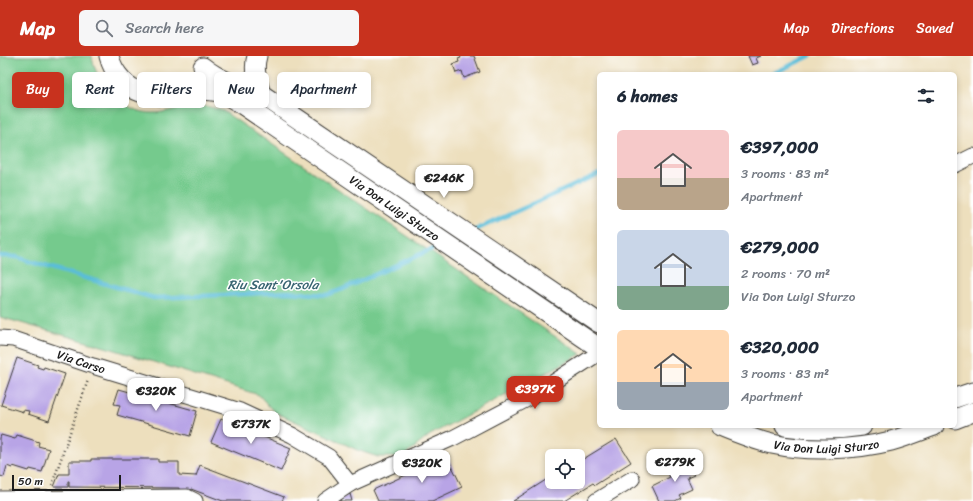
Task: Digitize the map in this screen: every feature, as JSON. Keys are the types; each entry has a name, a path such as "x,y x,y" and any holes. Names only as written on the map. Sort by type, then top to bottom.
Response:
{"main road":[{"path":"109,56 116,73 124,83 137,91"},
{"path":"256,72 257,56"},
{"path":"199,72 205,62"},
{"name":"Via Don Luigi Sturzo","path":"205,62 214,75"},
{"name":"Via Don Luigi Sturzo","path":"206,90 221,92 240,103 597,347"},
{"name":"Via Don Luigi Sturzo","path":"269,99 597,322"},
{"path":"957,397 973,392"},
{"path":"957,418 973,412"},
{"name":"Via Don Luigi Sturzo","path":"725,428 744,436 772,444 799,448 828,449 859,447 890,441 928,428"},
{"name":"Via Don Luigi Sturzo","path":"801,428 839,428"}],"street":[{"path":"957,164 973,156"},
{"name":"Via Carso","path":"0,338 13,338 93,366 240,410 292,436 329,457 350,484"},
{"path":"326,501 350,484 453,438 529,398 597,354"},
{"path":"596,501 632,479"},
{"path":"0,499 186,497 195,501"}],"path":[{"path":"47,498 93,366"}],"green space":[{"path":"0,56 92,56 96,72 72,72 72,108 129,108 129,107 135,110 153,113 181,108 206,107 223,111 581,354 430,435 403,457 378,457 357,450 274,412 259,395 112,349 0,317"}],"building":[{"path":"460,56 474,56 480,72 464,78 462,71 456,73 453,64 459,62 458,59 461,58"},
{"path":"748,56 761,56 756,58 758,63 752,65"},
{"path":"17,358 38,365 37,367 43,369 44,367 65,374 49,421 28,414 29,411 23,410 23,412 1,405"},
{"path":"119,389 197,411 190,436 117,415 120,405 114,404"},
{"path":"221,419 291,448 281,471 211,442"},
{"path":"1,435 15,439 17,435 39,442 38,446 49,449 42,472 30,469 29,471 13,466 12,468 7,466 4,477 0,476"},
{"path":"616,439 631,462 595,485 593,483 585,488 585,458"},
{"path":"447,456 462,487 432,501 378,501 373,490"},
{"path":"91,459 158,459 158,462 179,462 179,475 196,476 200,465 284,497 282,501 223,501 191,489 190,491 179,490 179,488 69,487 69,481 68,487 54,487 59,474 69,474 69,461 91,461"},
{"path":"686,460 694,475 687,478 692,489 679,495 681,498 675,501 659,501 652,486 670,477 668,473 673,471 671,467"},
{"path":"545,480 545,489 583,489 564,501 513,501"},
{"path":"350,494 352,501 335,501"}],"waterway":[{"name":"Riu Sant'Orsola","path":"776,72 810,56"},
{"name":"Riu Sant'Orsola","path":"473,231 597,175"},
{"name":"Riu Sant'Orsola","path":"0,256 17,257 154,298 288,292 327,295 441,245"}]}
